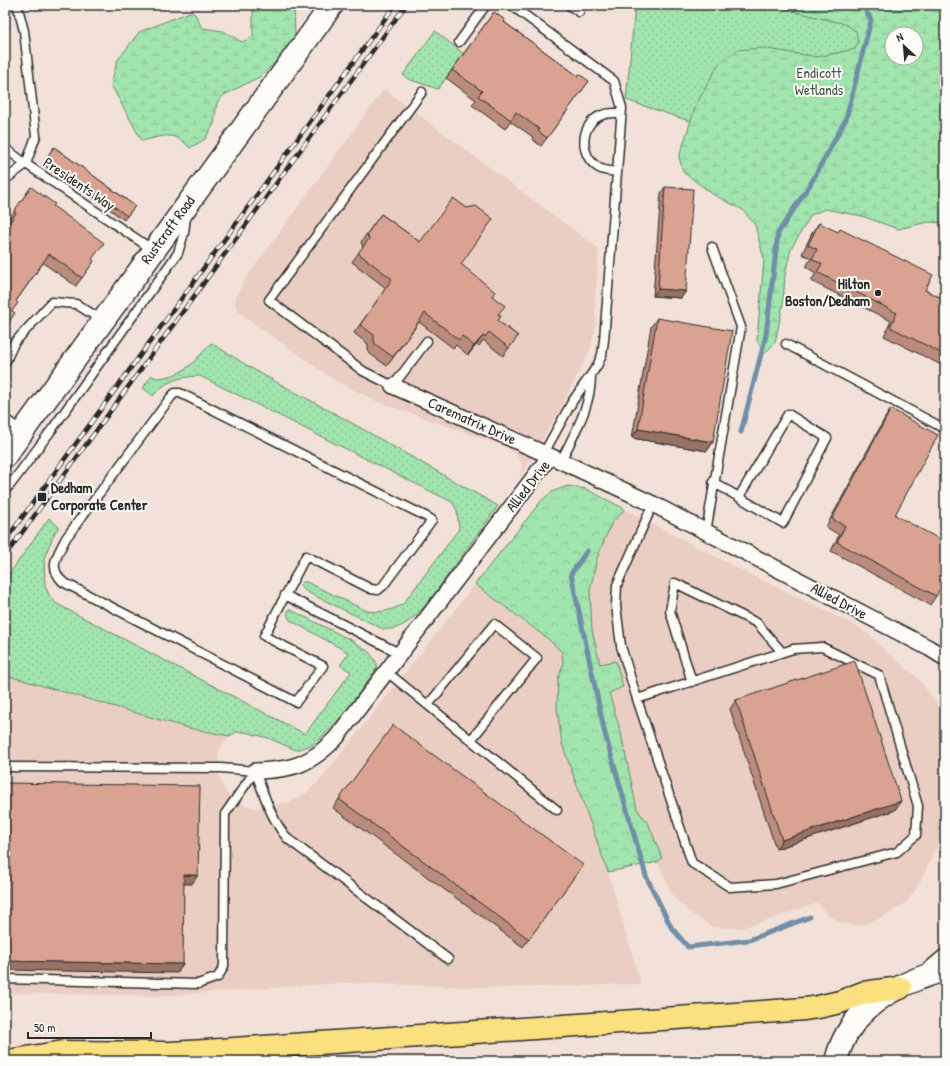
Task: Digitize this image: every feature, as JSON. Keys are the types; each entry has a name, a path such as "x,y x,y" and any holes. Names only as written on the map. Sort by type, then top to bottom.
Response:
{"highway":[{"path":"8,1061 63,1052 170,1053 206,1051 805,1009 840,1002 863,993 908,984"}],"main road":[{"name":"Rustcraft Road","path":"5,456 332,5"},
{"path":"836,1061 839,1050 851,1027 868,1008 908,984 945,970"}],"street":[{"name":"Carematrix Drive","path":"393,386 552,457"},
{"name":"Allied Drive","path":"255,771 279,770 297,766 324,751 336,738 552,457 653,504 929,648 945,658"},
{"path":"908,984 945,957"}],"lane":[{"name":"Presidents Way","path":"16,5 24,31 36,136 26,164 153,251"},
{"path":"459,42 486,5"},
{"path":"511,5 614,81 622,108 602,355 591,376 572,402 552,457"},
{"path":"569,5 579,12"},
{"path":"422,92 269,300 363,371 393,386 427,341"},
{"path":"617,172 599,168 592,162 586,155 584,137 587,128 593,120 601,115 621,113"},
{"path":"5,148 26,164 5,180"},
{"path":"5,490 53,428 178,253 184,233 188,202"},
{"path":"706,532 713,482 741,327 712,247"},
{"path":"5,363 14,343 52,302 76,304 103,320"},
{"path":"786,344 945,428"},
{"path":"552,457 588,400 591,388 591,376"},
{"path":"180,393 432,520 383,586 378,590 371,589 306,556 285,595 264,636 323,666 296,702 64,582 54,570 55,561 66,538 171,397 180,393"},
{"path":"713,482 783,523 827,438 788,414 739,497"},
{"path":"5,418 23,432"},
{"path":"637,699 782,652 793,649 822,647 879,675 918,806 916,835 897,852 776,884 730,887 692,863 637,699 620,646 616,606 618,585 653,504"},
{"path":"692,682 670,612 675,583 757,623 782,652"},
{"path":"285,595 401,654"},
{"path":"428,705 494,624 537,658 471,740"},
{"path":"387,672 557,810"},
{"path":"5,767 221,768 255,771"},
{"path":"255,771 275,820 280,830 288,839 448,959"},
{"path":"5,978 198,984 218,977 224,966 225,814 255,771"}],"shaded area":[{"path":"384,89 598,248 598,269 595,296 596,326 590,351 558,413 520,477 522,465 520,460 506,447 378,402 336,381 242,315 235,306 236,296 246,278"},
{"path":"567,486 586,489 735,567 855,625 870,635 888,653 918,678 937,704 945,725 945,821 943,833 919,885 906,903 885,916 859,926 841,923 828,915 817,903 741,928 712,927 688,911 674,898 658,862 608,872 641,984 502,988 341,983 164,996 5,993 5,675 188,728 230,736 220,748 218,757 219,776 226,793 243,805 257,808 290,802 305,794 320,780 542,500 552,492"}],"green space":[{"path":"251,5 294,5 295,36 284,54 261,76 224,95 217,103 214,124 205,139 190,148 184,142 168,136 142,141 111,85 117,61 139,32 190,12 195,14 202,28 223,31 242,42 253,36 253,9"},
{"name":"Endicott Wetlands","path":"633,5 945,5 945,182 837,170 626,100 635,7"},
{"name":"Endicott Wetlands","path":"783,5 945,5 945,223 928,222 898,229 862,216 825,209 811,215 791,249 785,274 783,304 775,343 764,354 757,340 764,259 755,225 743,210 714,195 683,172 679,157 696,105 718,65 737,50 762,48 817,57 855,49 858,43 856,31 845,24 792,11"},
{"path":"435,31 464,54 438,89 408,79 403,75"},
{"path":"211,343 256,371 343,418 498,506 426,605 407,623 396,628 383,629 307,592 300,585 303,582 307,582 367,611 385,611 403,604 459,529 457,510 452,502 200,376 174,380 163,386 153,396 143,388 152,375 155,378 165,377 181,372 193,363"},
{"path":"567,486 586,489 625,509 611,524 597,558 590,590 592,630 600,664 616,661 623,687 609,693 621,733 637,809 649,825 662,858 658,862 608,872 562,744 557,708 558,679 563,665 562,652 548,639 475,584 542,500 552,492"},
{"path":"49,518 59,527 55,532 44,558 45,586 50,597 57,604 305,734 351,672 340,665 349,653 290,620 288,617 289,609 351,640 369,652 377,663 377,668 343,715 322,737 312,745 296,750 268,738 245,732 236,732 230,736 188,728 5,675 5,580"}],"building":[{"path":"494,12 505,20 504,22 578,76 579,74 589,81 547,138 538,131 539,129 516,112 511,120 478,96 482,91 452,70"},
{"path":"54,147 135,206 127,216 81,182 79,184 45,160"},
{"path":"31,187 55,204 53,206 104,243 92,259 94,261 82,278 49,254 16,301 18,303 12,311 15,313 5,328 5,229 16,213 14,211"},
{"path":"665,187 693,189 686,291 658,289"},
{"path":"453,198 467,208 476,206 493,219 461,264 495,292 492,296 505,306 498,314 501,316 498,321 518,336 509,348 489,332 474,346 462,336 459,340 425,313 393,357 375,344 374,335 360,325 392,279 358,253 369,239 367,234 381,214 420,242"},
{"name":"Hilton Boston/Dedham","path":"819,223 838,232 840,229 933,275 925,290 945,300 945,355 890,327 897,313 817,272 822,264 812,259 817,249 808,245"},
{"path":"657,318 732,331 713,442 638,429"},
{"path":"891,409 938,435 895,515 945,542 945,580 936,596 837,542 845,526 832,519"},
{"path":"855,661 901,801 782,840 736,700"},
{"path":"393,725 583,865 529,939 339,799"},
{"path":"5,783 200,786 198,875 184,875 183,964 5,961"}],"waterway":[{"path":"741,432 766,335 778,233 811,183 846,119 871,20 863,5"},
{"path":"587,551 571,574 605,734 646,876 671,927 688,947 749,940 810,917"}],"railway":[{"path":"5,541 395,5"},
{"path":"5,556 406,5"}],"place":[{"name":"Hilton Boston/Dedham","path":"878,293"},
{"name":"Dedham Corporate Center","path":"42,497"}]}
